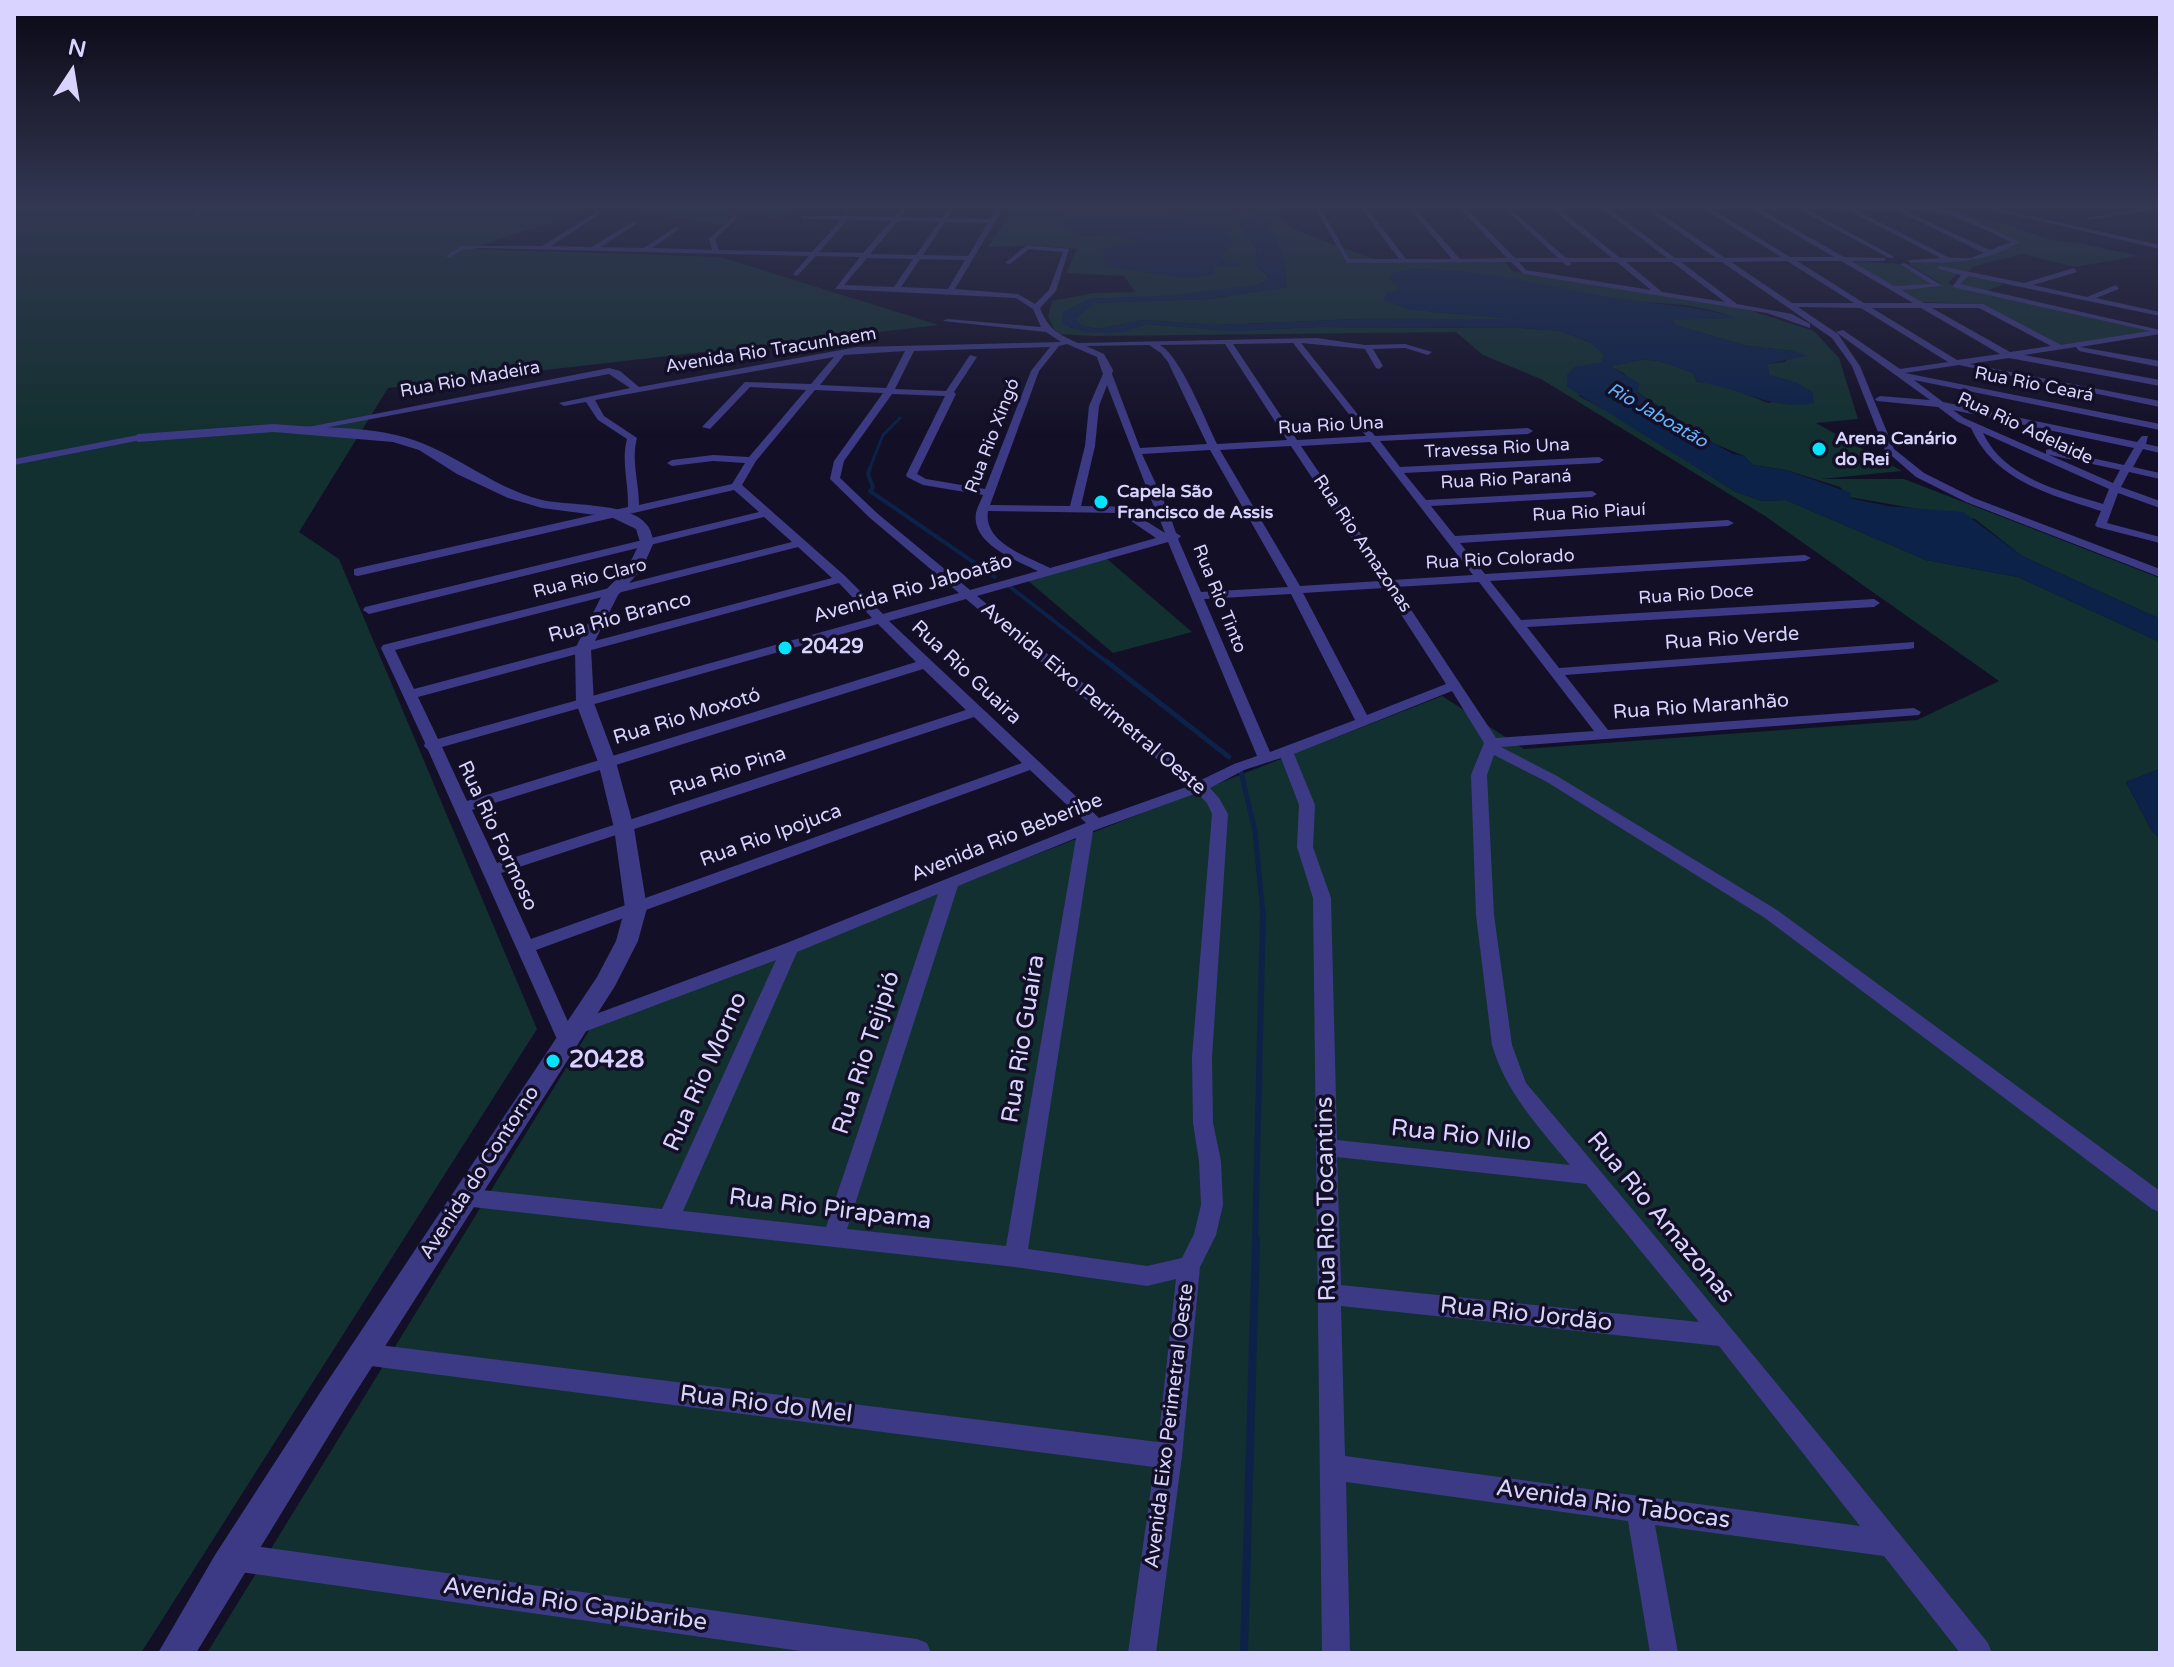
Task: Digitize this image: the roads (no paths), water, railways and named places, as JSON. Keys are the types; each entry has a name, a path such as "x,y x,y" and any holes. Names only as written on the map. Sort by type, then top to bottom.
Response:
{"street":[{"path":"842,283 838,287 1010,294 1036,308 1048,330 1068,344 1101,356 1109,370 1094,406 1090,446 1075,509"},
{"path":"895,290 900,283"},
{"path":"950,291 954,283"},
{"path":"1036,308 1052,291 1055,283"},
{"path":"1588,283 1789,316 1825,335"},
{"path":"1646,283 1661,295"},
{"path":"1703,283 1731,305 1974,305 2063,347 2160,364"},
{"path":"1764,283 1904,372"},
{"path":"1825,283 1952,362 2160,404"},
{"path":"1884,283 2008,355 2160,383"},
{"path":"1893,288 1939,286 1935,283"},
{"path":"1957,283 1955,285 2160,332"},
{"path":"2015,283 2157,312"},
{"path":"2026,285 2033,283"},
{"path":"2088,299 2116,287"},
{"path":"1796,305 1835,336 1847,350 1890,450 1920,475 1970,500 2160,573"},
{"path":"2024,312 2048,307"},
{"path":"2000,316 2012,314"},
{"path":"947,321 1048,330"},
{"path":"1840,332 1859,351 1899,445 1923,469 1991,504 2160,567"},
{"path":"1878,372 1904,372 1952,362 2160,332"},
{"path":"2124,339 2148,343"},
{"path":"1295,340 1604,734"},
{"name":"Avenida Rio Tracunhaem","path":"564,403 867,349 1295,340 1332,341 1368,347 1405,346 1428,352"},
{"path":"1149,342 1168,356 1214,448 1276,552 1363,721"},
{"name":"Rua Rio Amazonas","path":"1228,343 1293,444 1390,584 1453,686 1484,728 1490,745 1479,775 1485,915 1502,1045 1519,1088 1725,1336 1978,1653"},
{"name":"Rua Rio Xingó","path":"1047,571 998,544 980,524 983,508 1035,371 1068,344"},
{"path":"1368,347 1379,366"},
{"name":"Avenida Eixo Perimetral Oeste","path":"911,348 890,390 839,461 835,479 1200,787 1214,801 1220,814 1202,1057 1203,1123 1210,1161 1212,1205 1205,1235 1189,1266 1169,1456 1142,1653"},
{"path":"358,572 736,486 752,460 840,355"},
{"path":"973,357 950,394 911,475 923,482 989,493"},
{"name":"Rua Rio Tinto","path":"1109,370 1136,451 1163,510 1170,538 1198,596 1265,758"},
{"name":"Rua Rio Madeira","path":"303,429 605,372 615,372 637,390"},
{"name":"Rua Rio Adelaide","path":"1904,372 1939,404 1975,427 2160,505"},
{"name":"Rua Rio Ceará","path":"1904,372 2156,426"},
{"path":"707,427 744,385 950,394"},
{"path":"590,399 594,411 632,438 628,453 634,485 623,510"},
{"path":"1880,399 1939,404 2160,450"},
{"path":"2079,536 2097,532 2115,488 2156,426 2160,413"},
{"path":"1975,427 1979,440 2000,463 2037,484 2107,509"},
{"path":"14,462 138,438 240,429 303,429 394,438 423,447 462,471 513,495 556,506 623,510 642,527 647,542"},
{"name":"Rua Rio Una","path":"1136,451 1528,431"},
{"path":"2021,448 2160,476"},
{"path":"672,463 713,458 752,460"},
{"name":"Travessa Rio Una","path":"1396,470 1599,460"},
{"name":"Rua Rio Guaira","path":"736,486 841,579 925,664 1033,764 1091,827"},
{"name":"Rua Rio Paraná","path":"1422,503 1592,494"},
{"path":"983,508 1163,510"},
{"name":"Rua Rio Tinto","path":"1121,510 1170,538"},
{"path":"369,610 767,513"},
{"name":"Rua Rio Piauí","path":"1451,540 1728,523"},
{"path":"2101,525 2160,540"},
{"name":"Avenida Rio Jaboatão","path":"431,746 1170,538"},
{"name":"Avenida do Contorno","path":"176,1653 233,1557 463,1197 607,980 627,941 636,908 624,828 607,762 585,703 583,649 611,593 635,569 647,542"},
{"name":"Rua Rio Claro","path":"388,648 800,543"},
{"name":"Rua Rio Colorado","path":"1198,596 1805,558"},
{"name":"Rua Rio Branco","path":"409,695 841,579"},
{"name":"Rua Rio Doce","path":"1520,624 1874,603"},
{"name":"Rua Rio Verde","path":"1558,672 1909,645"},
{"name":"Rua Rio Formoso","path":"388,648 431,746 492,870 524,948 572,1034"},
{"name":"Rua Rio Moxotó","path":"461,808 925,664"},
{"name":"Avenida Rio Beberibe","path":"572,1034 1453,686"},
{"name":"Rua Rio Pina","path":"492,870 977,711"},
{"name":"Rua Rio Maranhão","path":"1490,745 1914,712"},
{"path":"1490,745 1552,779 1771,914 2160,1203"},
{"name":"Rua Rio Tocantins","path":"1286,752 1307,805 1305,847 1322,898 1336,1653"},
{"name":"Rua Rio Ipojuca","path":"524,948 1033,764"},
{"name":"Rua Rio Guaíra","path":"1015,1257 1091,827"},
{"name":"Rua Rio Tejipió","path":"833,1238 950,885"},
{"name":"Rua Rio Morno","path":"669,1218 790,948"},
{"name":"Rua Rio Nilo","path":"1326,1147 1591,1176"},
{"name":"Rua Rio Pirapama","path":"463,1197 1015,1257 1147,1276 1189,1266"},
{"name":"Rua Rio Jordão","path":"1328,1294 1725,1336"},
{"name":"Rua Rio do Mel","path":"363,1354 1169,1456"},
{"name":"Avenida Rio Tabocas","path":"1333,1467 1893,1544"},
{"path":"1639,1509 1664,1653"},
{"name":"Avenida Rio Capibaribe","path":"233,1557 917,1653"}],"water":[{"name":"Rio Jaboatão","path":"1287,283 1287,287 1210,299 1094,303 1076,319 1082,326 1099,329 1143,320 1216,325 1359,319 1516,319 1411,310 1383,300 1387,293 1399,290 1394,283 1535,283 1615,298 1707,310 1737,318 1671,320 1675,325 1747,346 1794,351 1806,356 1768,364 1769,375 1797,383 1813,393 1814,403 1784,404 1697,382 1693,373 1653,360 1613,365 1613,368 1640,384 1637,392 1685,427 1733,454 1744,456 1753,465 1786,470 1851,493 1850,498 1888,506 1963,512 2022,556 2160,619 2160,642 2018,577 1926,560 1786,500 1762,501 1734,491 1567,387 1567,375 1574,367 1602,362 1603,354 1591,343 1561,331 1318,327 1232,331 1148,324 1109,333 1084,332 1062,324 1063,312 1090,299 1176,295"},
{"path":"2160,769 2160,839 2152,831 2126,782"}],"waterway":[{"path":"869,470 883,435 900,418"},
{"path":"870,468 868,474 873,487 870,491 995,577"},
{"path":"1009,586 1108,663"},
{"path":"1106,661 1229,757"},
{"path":"1240,768 1255,831 1263,915"},
{"path":"1255,1242 1263,915"},
{"path":"1244,1653 1256,1240"}],"place":[{"name":"Arena Canário do Rei","path":"1819,449"},
{"name":"Capela São Francisco de Assis","path":"1101,502"},
{"name":"20429","path":"785,648"},
{"name":"20428","path":"553,1061"}]}
